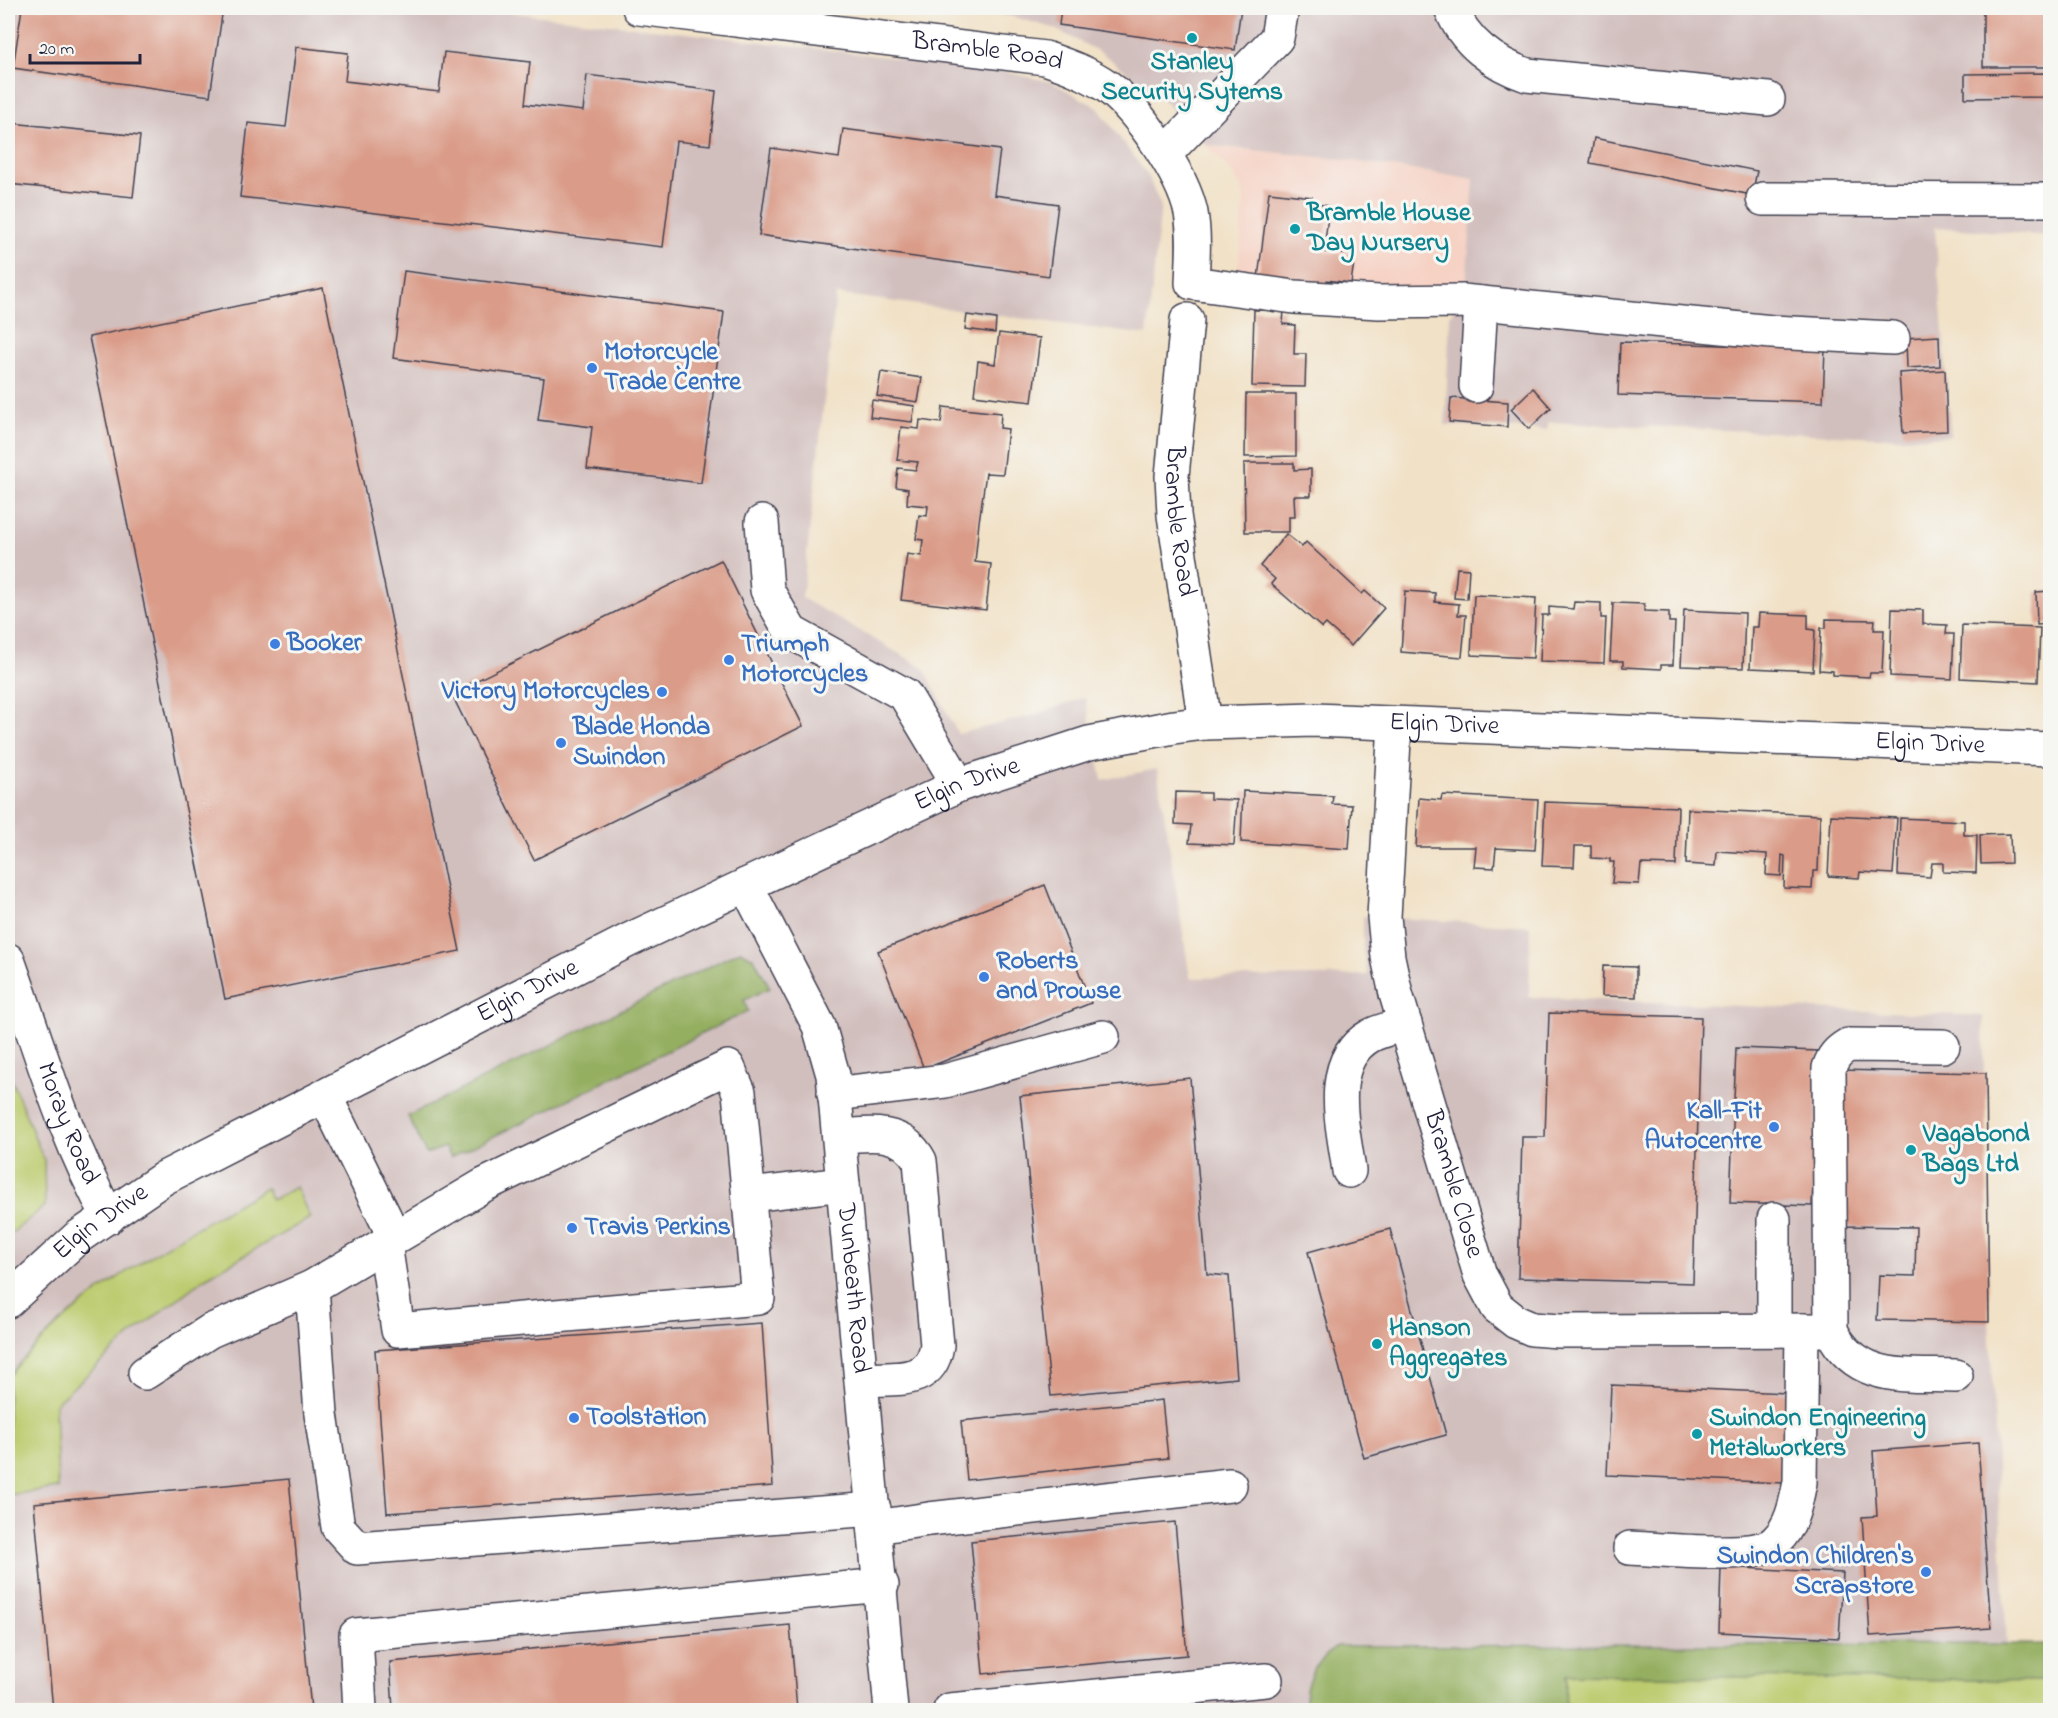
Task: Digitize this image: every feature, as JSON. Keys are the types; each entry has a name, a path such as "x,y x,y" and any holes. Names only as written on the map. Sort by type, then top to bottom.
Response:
{"street":[{"name":"Bramble Road","path":"639,8 813,17 1045,58 1080,70 1110,88 1165,154 1181,184 1191,212 1194,236 1192,283 1331,300 1481,303"},
{"path":"1165,154 1277,38 1282,8"},
{"path":"1451,8 1476,46 1503,67 1527,75 1768,99"},
{"path":"1763,200 2050,200"},
{"path":"1476,386 1481,303 1772,332 1893,338"},
{"name":"Bramble Road","path":"1187,320 1172,476 1176,533 1205,723"},
{"path":"762,522 767,590 790,632 905,695 959,785"},
{"name":"Elgin Drive","path":"8,1301 78,1237 164,1178 629,940 959,785 1089,743 1205,723 1314,720 2050,749"},
{"name":"Bramble Close","path":"1395,723 1384,917 1388,957 1405,1024 1480,1275 1497,1307 1516,1322 1532,1329 1559,1331 1802,1330"},
{"name":"Dunbeath Road","path":"746,885 819,1026 833,1076 882,1585 891,1710"},
{"name":"Moray Road","path":"8,960 73,1142 91,1185 109,1217"},
{"path":"1349,1171 1340,1105 1344,1071 1350,1057 1370,1036 1405,1024"},
{"path":"834,1094 945,1081 1103,1037"},
{"path":"1630,1548 1750,1552 1764,1549 1776,1542 1792,1512 1800,1482 1802,1330 1829,1068 1832,1059 1838,1051 1848,1045 1943,1046"},
{"path":"144,1373 210,1331 312,1287 390,1241 484,1185 728,1067 739,1092 758,1298 398,1330 390,1241 326,1096"},
{"path":"839,1137 867,1134 892,1137 912,1148 920,1161 937,1345 935,1361 926,1372 914,1376 862,1380"},
{"path":"749,1195 843,1184"},
{"path":"1774,1219 1802,1330"},
{"path":"312,1287 321,1414 338,1527 357,1548 875,1518 929,1519 1230,1485"},
{"path":"1802,1330 1839,1346 1864,1368 1881,1372 1956,1376"},
{"path":"360,1710 356,1635 882,1585"},
{"path":"950,1710 1266,1680"}],"shaded area":[{"path":"8,8 475,8 997,70 1052,82 1098,108 1148,176 1161,206 1147,335 836,294 802,598 924,668 958,734 1034,715 1085,697 1102,780 1157,769 1190,978 1368,975 1363,951 1363,916 1530,926 1529,997 1983,1016 1989,1322 2007,1645 1337,1646 1342,1710 8,1710"},
{"path":"936,8 2050,8 2050,236 1935,227 1951,436 1901,438 1549,422 1547,430 1445,425 1450,316 1466,286 1474,179 1338,159 1206,145 1164,101 1102,53 1053,28 1010,16"},
{"path":"1206,145 1338,159 1474,179 1466,287 1341,290 1237,278 1244,199 1242,188 1228,168"}],"green space":[{"path":"740,951 754,958 770,988 744,1000 748,1011 450,1158 445,1147 426,1154 408,1116"},
{"path":"8,1071 44,1160 45,1206 8,1236"},
{"path":"296,1187 310,1218 205,1278 132,1334 55,1404 58,1488 8,1495 8,1377 35,1347 95,1294 196,1228 266,1188 272,1200"},
{"path":"2050,1644 2050,1681 1566,1675 1565,1710 1507,1710 1480,1706 1475,1710 1305,1710 1308,1681 1316,1666 1337,1646"},
{"path":"1566,1675 2050,1681 2050,1710 1565,1710"}],"building":[{"path":"22,8 223,8 210,96 13,68"},
{"name":"Stanley Security Sytems","path":"1061,8 1241,8 1235,50 1059,25"},
{"path":"1983,8 2050,8 2050,67 1983,67"},
{"path":"296,47 348,53 345,81 439,92 444,52 530,62 525,104 583,111 587,75 716,91 710,145 676,141 663,247 240,197 248,123 286,127"},
{"path":"2050,73 2050,97 1965,98 1965,74"},
{"path":"11,123 140,136 133,197 8,184"},
{"path":"843,129 1000,150 994,195 1058,204 1049,276 759,235 771,148 839,158"},
{"path":"1594,138 1757,171 1752,195 1590,163"},
{"name":"Bramble House Day Nursery","path":"1269,192 1312,197 1311,203 1329,206 1324,252 1355,255 1351,283 1327,280 1326,286 1258,278"},
{"name":"Motorcycle Trade Centre","path":"404,271 724,312 701,483 587,469 592,427 538,420 544,378 393,358"},
{"name":"Booker","path":"323,288 460,951 225,999 89,337"},
{"path":"1254,310 1284,310 1283,324 1295,325 1294,354 1306,354 1305,387 1252,386"},
{"path":"967,315 996,319 995,333 965,329"},
{"path":"999,333 1040,338 1032,402 974,395 978,361 995,364"},
{"path":"1939,336 1940,366 1907,368 1906,338"},
{"path":"1620,342 1825,348 1823,402 1618,395"},
{"path":"1945,370 1947,431 1903,433 1899,373"},
{"path":"881,372 922,378 918,402 877,396"},
{"path":"1533,388 1551,408 1529,429 1511,409"},
{"path":"1246,394 1296,394 1296,456 1245,457"},
{"path":"1451,398 1508,402 1507,427 1449,422"},
{"path":"872,400 915,406 912,422 870,417"},
{"path":"943,407 1001,413 1000,428 1008,429 1003,474 986,473 979,522 975,562 991,564 986,610 901,600 907,554 921,556 923,540 916,539 919,515 927,516 928,506 907,504 908,489 896,487 898,468 916,470 918,462 897,460 901,427 919,429 920,420 941,423"},
{"path":"1244,463 1294,463 1294,470 1311,469 1311,496 1294,496 1295,517 1289,517 1289,532 1245,532"},
{"path":"1286,534 1302,547 1306,542 1362,594 1365,591 1384,608 1351,646 1326,624 1322,628 1271,584 1275,579 1260,566"},
{"path":"721,560 803,726 534,860 451,693"},
{"path":"1457,568 1469,569 1467,599 1454,598"},
{"path":"1405,591 1435,593 1435,602 1459,604 1458,615 1466,615 1462,657 1401,652"},
{"path":"2050,591 2050,624 2037,625 2036,592"},
{"path":"1474,595 1536,598 1533,658 1471,655"},
{"path":"1574,602 1601,603 1601,618 1606,618 1604,663 1540,661 1542,615 1549,615 1549,607 1573,609"},
{"path":"1613,603 1644,604 1644,611 1669,612 1669,622 1675,622 1673,665 1661,665 1661,669 1623,667 1623,661 1610,661"},
{"path":"1892,609 1923,610 1923,624 1947,625 1946,634 1954,634 1952,679 1890,676"},
{"path":"1684,610 1745,613 1743,668 1681,666"},
{"path":"1759,613 1808,615 1808,629 1815,630 1813,671 1750,668 1752,627 1758,627"},
{"path":"1826,619 1875,620 1874,630 1884,630 1882,673 1870,673 1869,677 1833,675 1833,671 1819,670 1821,628 1826,628"},
{"path":"1962,625 2040,628 2038,682 1960,678"},
{"path":"1243,791 1333,796 1332,804 1352,805 1349,849 1241,842"},
{"path":"1176,792 1210,793 1210,799 1237,800 1234,845 1189,843 1191,825 1175,824"},
{"path":"1442,795 1538,800 1535,850 1496,848 1494,868 1474,867 1476,847 1416,847 1419,798 1441,800"},
{"path":"1545,802 1678,807 1676,865 1641,864 1639,884 1612,883 1614,862 1610,862 1610,859 1591,858 1591,846 1575,846 1574,867 1542,866"},
{"path":"1688,809 1820,815 1818,871 1813,871 1812,889 1784,888 1785,856 1782,855 1781,876 1766,875 1767,854 1717,851 1716,866 1686,864"},
{"path":"1831,815 1897,818 1893,874 1860,872 1859,878 1828,876"},
{"path":"1900,818 1964,821 1964,835 1977,835 1976,873 1943,872 1943,863 1932,863 1930,877 1898,875"},
{"path":"2010,834 2011,863 1981,864 1980,835"},
{"name":"Roberts and Prowse","path":"1045,885 1091,1003 924,1069 878,951"},
{"path":"1603,966 1636,967 1636,997 1602,996"},
{"path":"1549,1013 1701,1017 1693,1283 1518,1278 1522,1137 1545,1137"},
{"name":"Kall-Fit Autocentre","path":"1736,1048 1818,1051 1812,1206 1730,1203"},
{"name":"Vagabond Bags Ltd","path":"1836,1070 1986,1073 1989,1322 1877,1320 1879,1275 1915,1276 1916,1227 1833,1226"},
{"path":"1190,1078 1207,1274 1229,1276 1237,1378 1051,1396 1020,1096"},
{"name":"Hanson Aggregates","path":"1390,1229 1446,1435 1364,1458 1308,1252"},
{"name":"Toolstation","path":"762,1323 773,1486 387,1513 375,1350"},
{"name":"Swindon Engineering Metalworkers","path":"1611,1385 1787,1393 1783,1483 1607,1475"},
{"path":"1162,1400 1168,1458 967,1480 961,1421"},
{"name":"Swindon Children's Scrapstore","path":"1978,1443 1991,1628 1870,1636 1862,1517 1877,1516 1873,1451"},
{"path":"289,1479 311,1710 53,1710 34,1503"},
{"path":"1175,1522 1187,1655 983,1674 971,1541"},
{"path":"1721,1567 1843,1573 1839,1638 1719,1632"},
{"path":"790,1625 797,1710 393,1710 390,1662"}],"place":[{"name":"Stanley Security Sytems","path":"1192,38"},
{"name":"Bramble House Day Nursery","path":"1295,229"},
{"name":"Motorcycle Trade Centre","path":"592,368"},
{"name":"Booker","path":"275,644"},
{"name":"Triumph Motorcycles","path":"729,660"},
{"name":"Victory Motorcycles","path":"662,692"},
{"name":"Blade Honda Swindon","path":"561,743"},
{"name":"Roberts and Prowse","path":"984,977"},
{"name":"Kall-Fit Autocentre","path":"1774,1127"},
{"name":"Vagabond Bags Ltd","path":"1911,1150"},
{"name":"Travis Perkins","path":"572,1228"},
{"name":"Hanson Aggregates","path":"1377,1344"},
{"name":"Toolstation","path":"574,1418"},
{"name":"Swindon Engineering Metalworkers","path":"1697,1434"},
{"name":"Swindon Children's Scrapstore","path":"1926,1572"}]}
